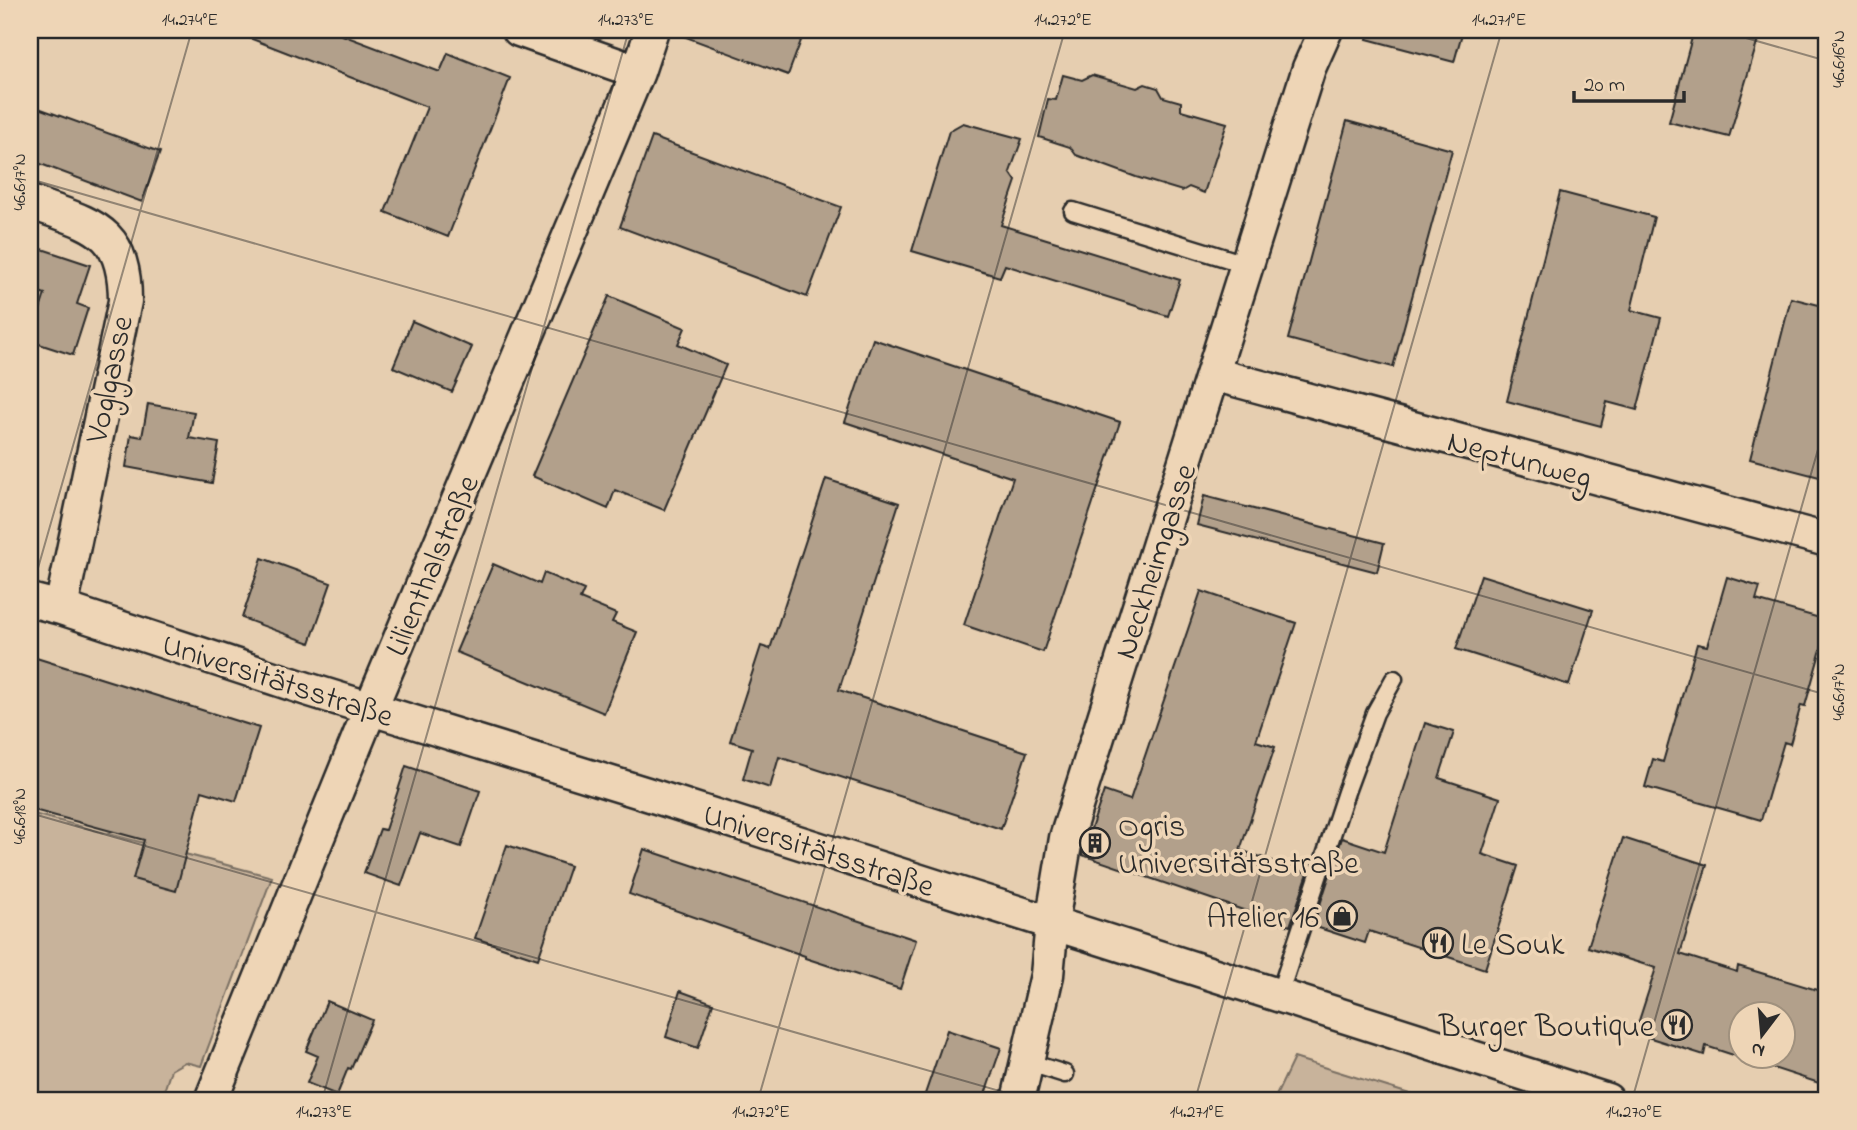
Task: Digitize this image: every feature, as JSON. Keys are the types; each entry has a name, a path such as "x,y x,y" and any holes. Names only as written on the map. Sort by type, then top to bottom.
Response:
{"street":[{"path":"519,30 638,72"},
{"name":"Lilienthalstraße","path":"211,1100 370,709 638,72 652,30"},
{"name":"Neckheimgasse","path":"1018,1100 1047,975 1052,923 1066,838 1309,68 1326,30"},
{"name":"Voglgasse","path":"30,202 88,224 109,239 120,257 125,276 125,301 61,608"},
{"name":"Neptunweg","path":"1213,374 1827,540"},
{"name":"Universitätsstraße","path":"30,600 370,709 647,793 1607,1100"}],"lane":[{"path":"1073,211 1248,265"},
{"path":"1279,995 1346,792 1375,713 1394,679"},
{"path":"1027,1062 1065,1074"}],"shaded area":[{"path":"30,813 272,877 201,1066 185,1062 171,1070 161,1100 30,1100"},
{"path":"1294,1058 1429,1100 1274,1100"}],"building":[{"path":"234,30 329,30 440,72 448,53 510,78 448,237 385,212 427,107"},
{"path":"676,30 805,30 788,75 675,33"},
{"path":"1369,30 1463,30 1454,62 1367,39"},
{"path":"1694,30 1761,30 1729,137 1669,122"},
{"path":"1063,75 1082,80 1092,75 1137,88 1145,84 1158,88 1163,97 1181,102 1181,110 1227,123 1204,193 1189,187 1182,191 1136,177 1076,155 1070,147 1039,137 1048,99 1056,100"},
{"path":"30,105 160,152 142,202 30,160"},
{"path":"1347,121 1452,150 1393,367 1288,339"},
{"path":"963,123 1022,139 1010,172 1016,181 1001,225 1180,280 1168,316 1005,265 1000,277 912,251 949,131"},
{"path":"652,137 841,207 807,297 620,227"},
{"path":"1560,192 1654,217 1631,310 1661,318 1637,410 1607,402 1601,426 1507,401"},
{"path":"30,245 90,265 77,304 88,308 73,355 30,341 45,294 30,289"},
{"path":"609,296 685,328 678,344 726,365 664,510 615,490 608,509 532,476"},
{"path":"1791,298 1827,307 1827,479 1750,459"},
{"path":"412,321 472,347 452,392 393,367"},
{"path":"873,339 1120,422 1043,652 964,625 1013,478 845,422"},
{"path":"148,404 194,412 189,438 219,443 212,483 126,467 131,435 142,437"},
{"path":"826,479 899,503 839,690 1027,752 1001,829 779,757 770,788 743,779 752,748 730,741 761,646 770,649"},
{"path":"1204,496 1384,543 1377,572 1197,525"},
{"path":"262,558 331,583 310,643 242,618"},
{"path":"493,564 540,584 544,573 584,590 580,599 616,614 612,622 637,632 604,713 456,652"},
{"path":"1481,575 1593,610 1569,685 1456,649"},
{"path":"1727,577 1760,587 1756,600 1827,620 1805,706 1801,705 1790,744 1784,742 1761,820 1645,787 1653,759 1663,762 1697,644 1707,646"},
{"path":"1201,591 1296,623 1256,741 1275,747 1240,850 1308,873 1290,926 1082,855 1104,791 1130,800"},
{"path":"30,656 259,728 236,801 202,791 176,891 133,879 144,840 30,809"},
{"path":"1425,723 1454,732 1439,778 1500,798 1482,854 1518,866 1485,969 1369,931 1365,943 1313,926 1342,838 1384,852"},
{"path":"406,766 480,791 461,847 420,833 401,886 364,873 380,829 385,830"},
{"path":"1623,838 1707,865 1680,954 1737,972 1738,966 1827,993 1827,1068 1822,1084 1779,1070 1798,1070 1798,1000 1728,1000 1728,1053 1706,1046 1704,1055 1635,1033 1656,968 1588,947"},
{"path":"507,845 570,866 538,959 475,938"},
{"path":"644,849 916,940 900,989 805,958 629,894"},
{"path":"680,991 713,1003 698,1048 666,1037"},
{"path":"327,1001 372,1020 337,1095 307,1083 318,1056 306,1051"},
{"path":"947,1030 1001,1048 983,1100 923,1100"}],"place":[{"name":"Ogris Universitätsstraße","path":"1095,843"},
{"name":"Atelier 16","path":"1342,916"},
{"name":"Le Souk","path":"1438,943"},
{"name":"Burger Boutique","path":"1677,1025"}]}
